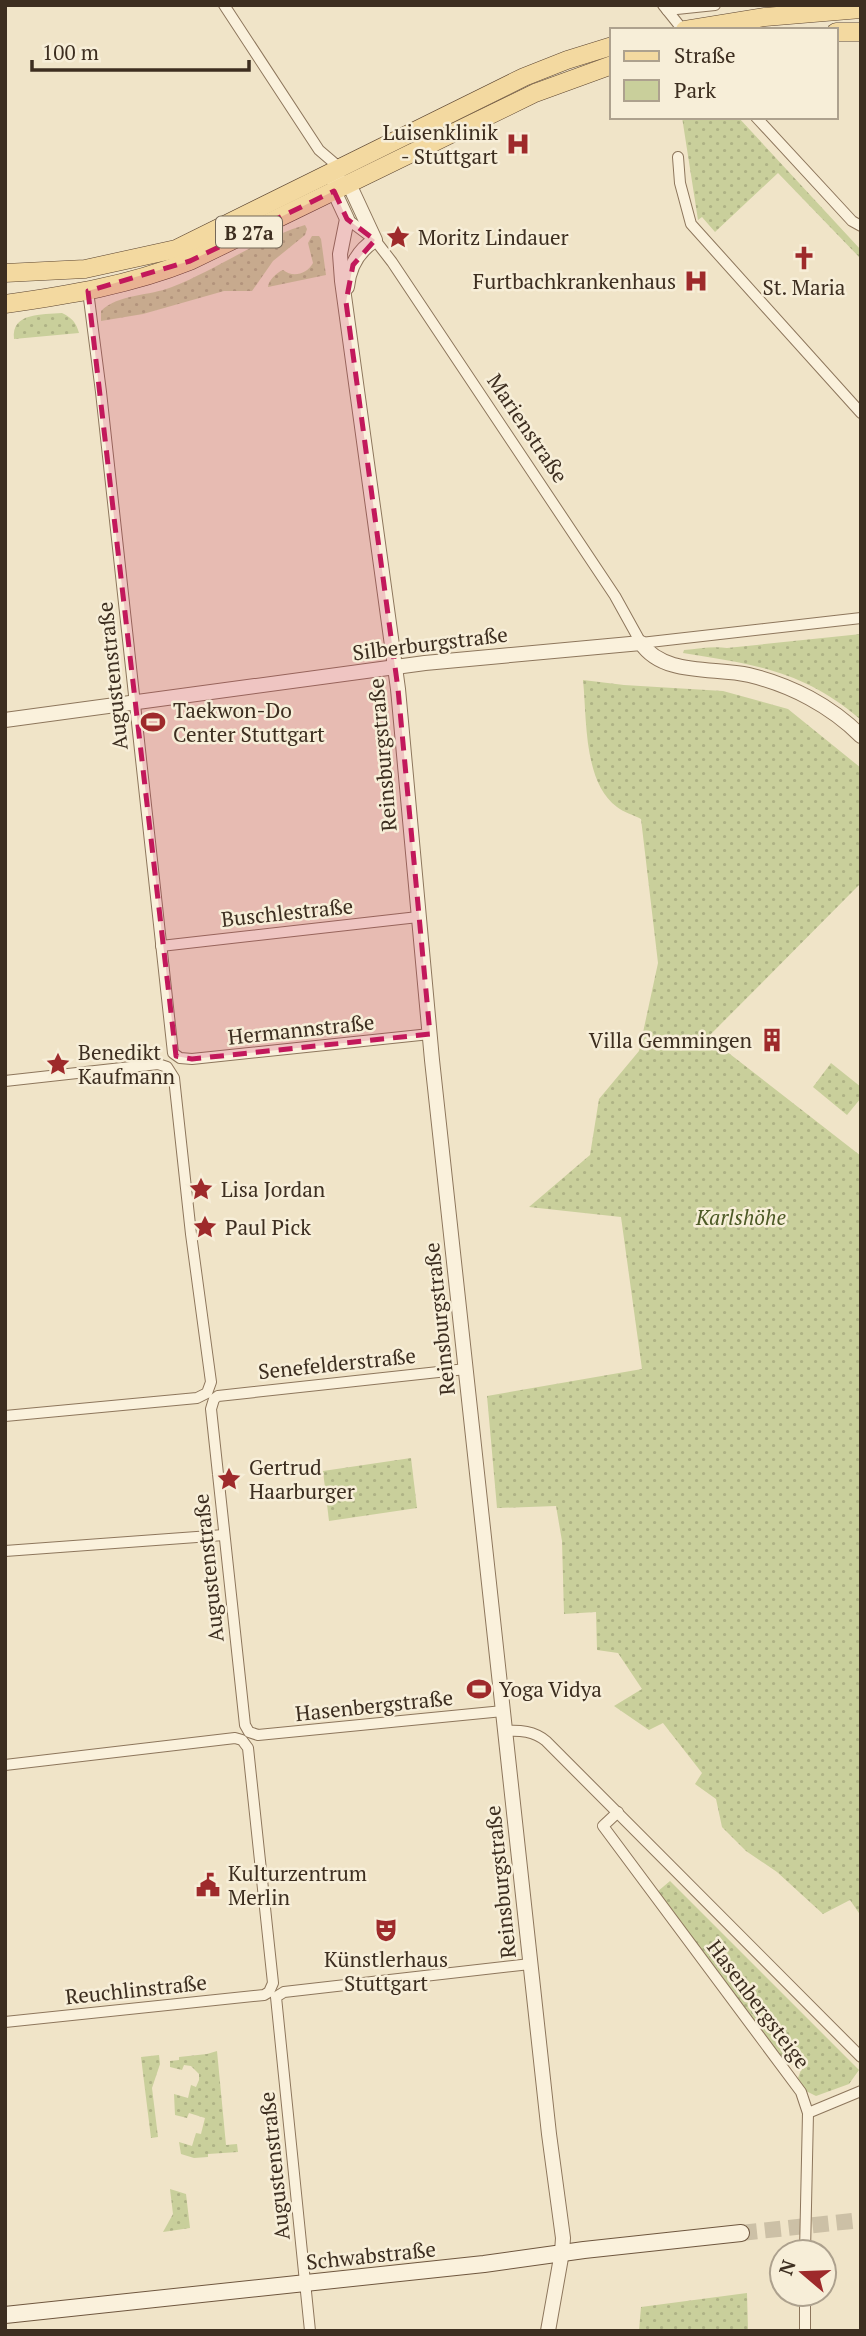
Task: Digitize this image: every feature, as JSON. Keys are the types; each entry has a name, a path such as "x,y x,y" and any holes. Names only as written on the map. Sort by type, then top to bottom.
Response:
{"main road":[{"path":"696,28 765,17 861,9"},
{"path":"838,32 861,32"},
{"name":"B 27a","path":"5,304 88,292 152,275 190,261 512,83 567,60 610,47"},
{"name":"B 27a","path":"5,273 85,269 176,249 535,93 610,66"},
{"name":"Schwabstraße","path":"5,2315 484,2264 562,2252 741,2233"}],"street":[{"name":"Marienstraße","path":"224,5 319,150 335,180 615,596 640,643"},
{"path":"665,7 715,5"},
{"path":"665,7 682,28"},
{"path":"758,119 852,220 861,226"},
{"path":"678,157 680,183 691,225 861,413"},
{"path":"335,180 347,219"},
{"name":"Marienstraße","path":"347,219 376,240"},
{"name":"Reinsburgstraße","path":"347,219 340,254 395,667 430,1034 530,1964 549,2134 562,2219 562,2252 548,2331"},
{"name":"Reinsburgstraße","path":"346,302 348,277 353,265 364,247 376,240"},
{"name":"Augustenstraße","path":"88,292 100,380 172,1049 176,1056"},
{"name":"Silberburgstraße","path":"5,720 395,667 861,618"},
{"path":"640,643 652,657 661,662 749,675 811,698 861,737"},
{"name":"Buschlestraße","path":"161,946 418,917"},
{"name":"Hermannstraße","path":"176,1056 192,1059 430,1034"},
{"name":"Augustenstraße","path":"5,1082 158,1064 167,1067 174,1078 211,1382 211,1409 224,1535 310,2331"},
{"name":"Senefelderstraße","path":"5,1416 466,1369"},
{"path":"5,1551 224,1535"},
{"name":"Hasenbergstraße","path":"5,1765 245,1736 503,1711"},
{"name":"Hasenbergsteige","path":"505,1731 538,1734 861,2057"},
{"name":"Hasenbergsteige","path":"618,1812 603,1826 801,2092 807,2113 805,2238"},
{"name":"Reuchlinstraße","path":"5,2022 530,1964"},
{"path":"807,2113 861,2091"},
{"path":"805,2308 805,2331"}],"highlighted area":[{"path":"334,191 347,219 375,240 353,265 346,302 398,689 430,1034 192,1059 176,1056 88,291 190,261"}],"green space":[{"path":"682,119 740,119 861,250 861,259 778,173 715,232 702,217 698,220"},
{"path":"305,225 305,235 273,261 252,291 224,291 143,314 101,321 101,311 116,301 172,287 271,238"},
{"path":"312,236 319,236 321,239 326,275 268,287 271,280 283,270 300,274 310,267 313,263 308,243"},
{"path":"62,313 73,321 79,333 14,339 14,330 23,319"},
{"path":"861,634 861,720 819,690 799,680 755,666 683,653 684,650 711,647 727,648"},
{"name":"Karlshöhe","path":"583,680 723,691 788,709 861,768 861,883 708,1037 861,1156 861,1916 850,1900 823,1914 777,1872 746,1851 722,1827 716,1799 695,1784 702,1773 663,1723 649,1730 614,1706 642,1689 618,1653 597,1650 596,1612 564,1614 562,1541 556,1506 497,1508 487,1396 642,1369 621,1217 529,1207 590,1155 599,1099 639,1051 658,963 641,819 617,807 606,796 598,782 589,748"},
{"path":"831,1063 861,1087 861,1098 847,1115 813,1087"},
{"path":"411,1458 417,1508 329,1521 323,1471"},
{"path":"670,1881 859,2070 849,2084 816,2096 806,2091 798,2078 801,2070 797,2064 789,2065 785,2062 657,1892"},
{"path":"217,2051 226,2145 237,2144 238,2152 194,2158 181,2154 179,2142 192,2146 196,2133 201,2134 205,2118 189,2113 187,2118 175,2115 174,2094 188,2098 191,2085 196,2087 199,2074 191,2066 184,2065 182,2070 170,2067 170,2061"},
{"path":"159,2055 160,2064 152,2088 158,2137 151,2138 141,2057"},
{"path":"170,2189 186,2194 190,2228 163,2232 173,2214"},
{"path":"747,2293 748,2331 639,2331 641,2307"}],"tunnel":[{"path":"741,2233 861,2220"}],"place":[{"name":"Luisenklinik - Stuttgart","path":"518,144"},
{"name":"Moritz Lindauer","path":"398,237"},
{"name":"St. Maria","path":"804,258"},
{"name":"Furtbachkrankenhaus","path":"696,281"},
{"name":"Taekwon-Do Center Stuttgart","path":"153,722"},
{"name":"Villa Gemmingen","path":"772,1040"},
{"name":"Benedikt Kaufmann","path":"58,1064"},
{"name":"Lisa Jordan","path":"201,1189"},
{"name":"Paul Pick","path":"205,1227"},
{"name":"Gertrud Haarburger","path":"229,1479"},
{"name":"Yoga Vidya","path":"479,1689"},
{"name":"Kulturzentrum Merlin","path":"208,1885"},
{"name":"Künstlerhaus Stuttgart","path":"386,1930"}]}
